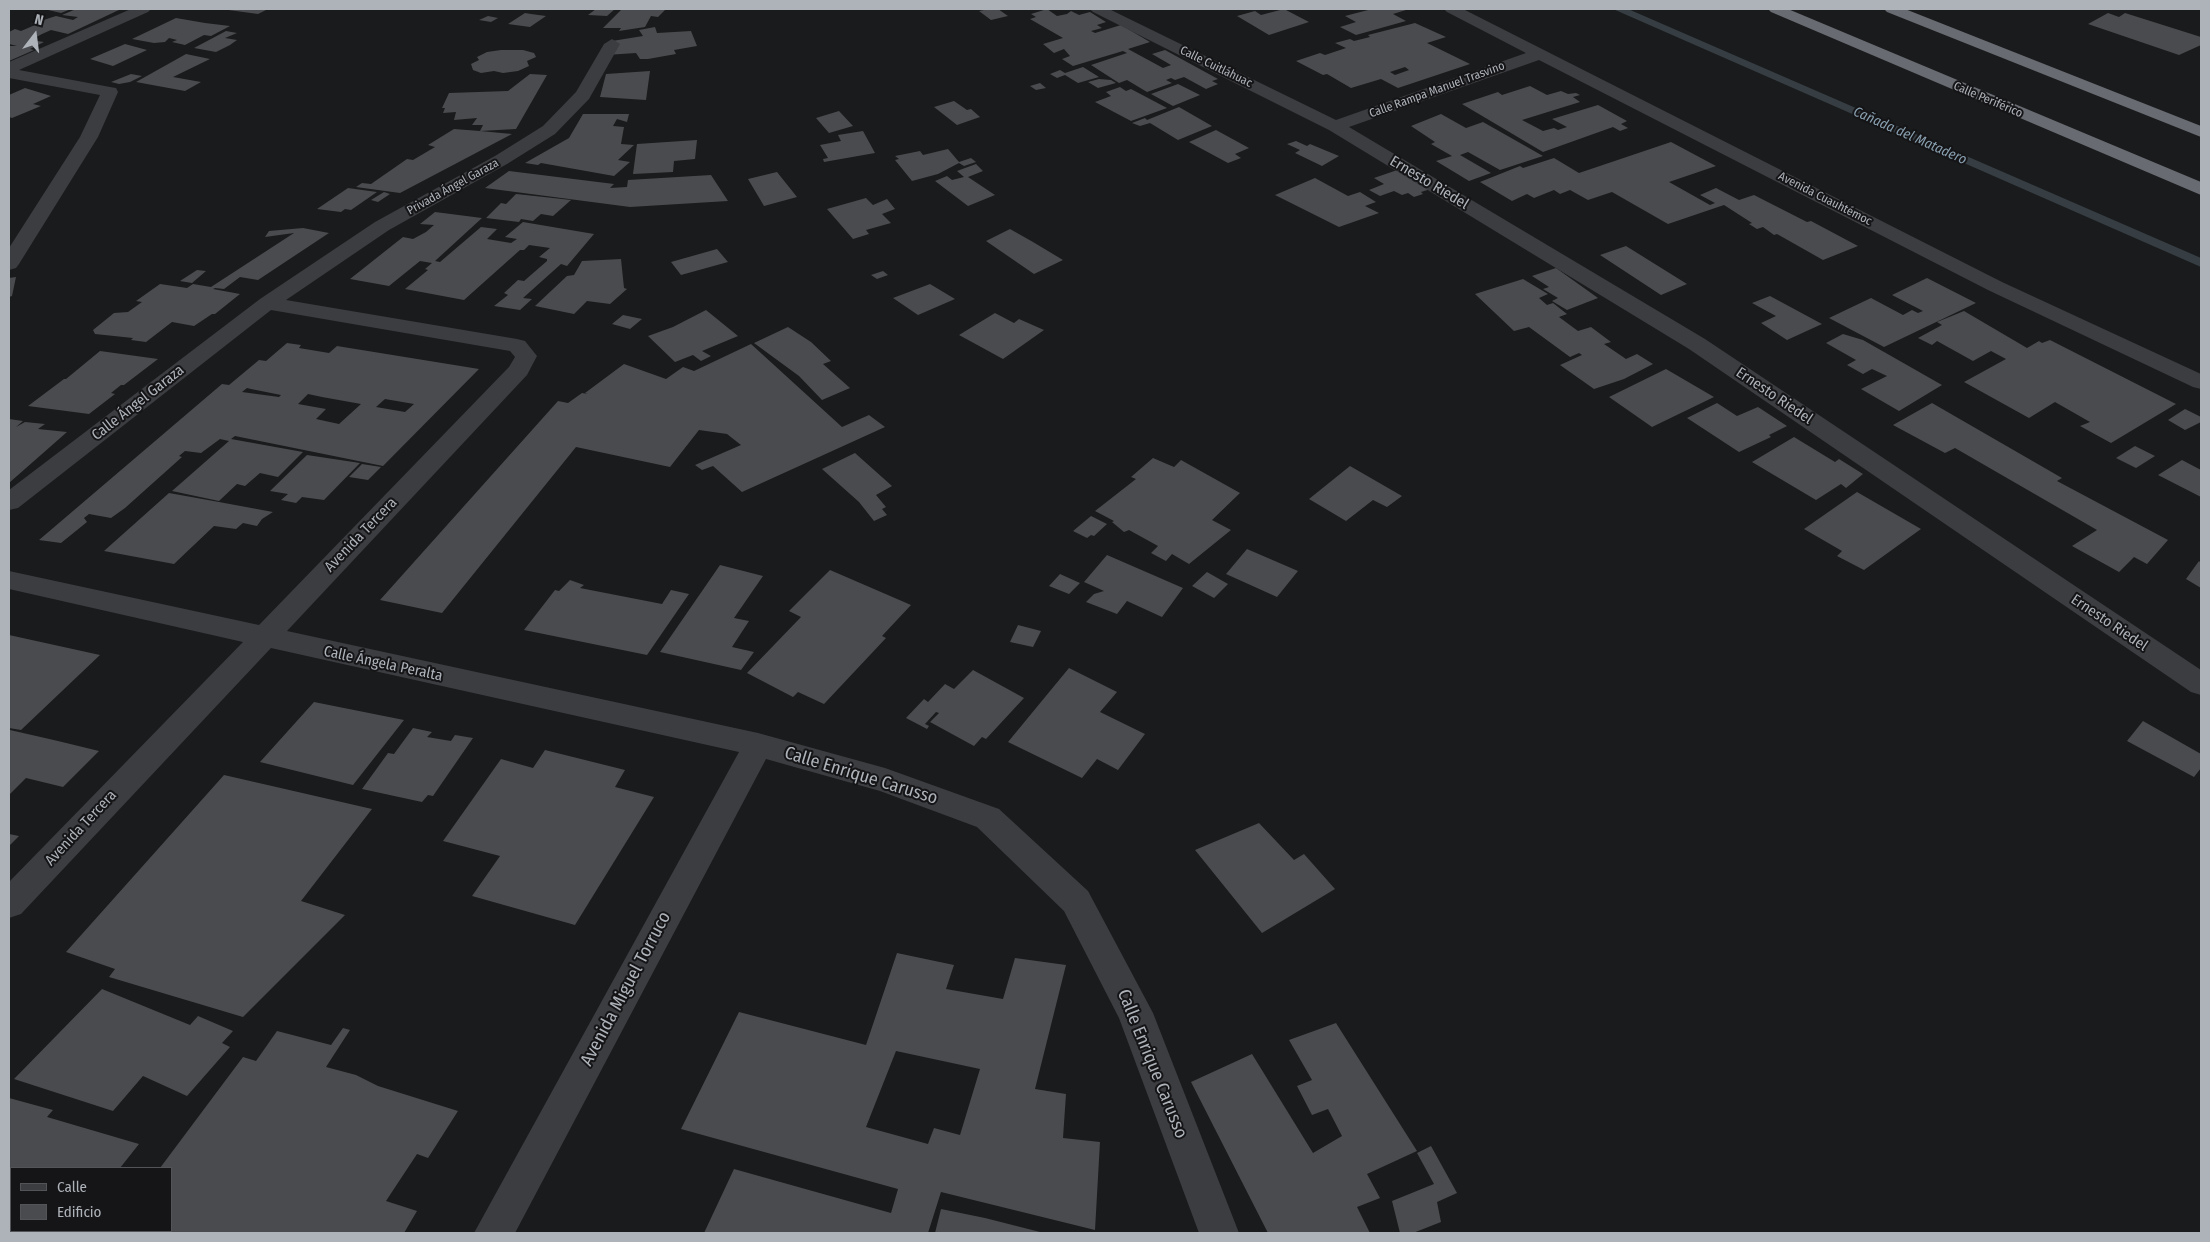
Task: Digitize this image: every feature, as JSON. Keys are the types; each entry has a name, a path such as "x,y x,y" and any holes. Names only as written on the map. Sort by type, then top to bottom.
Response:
{"highway":[{"name":"Calle Periférico","path":"1776,9 2201,189"},
{"path":"1892,9 2201,132"}],"street":[{"path":"9,68 143,9"},
{"name":"Calle Cuitláhuac","path":"1098,9 1334,126"},
{"name":"Avenida Cuauhtémoc","path":"1452,9 1995,286 2201,382"},
{"name":"Privada Ángel Garaza","path":"267,303 382,226 502,160 549,130 583,95 612,44"},
{"name":"Calle Rampa Manuel Trasvino","path":"1334,126 1539,54"},
{"path":"9,72 110,92 89,137 9,264"},
{"name":"Ernesto Riedel","path":"1334,126 1697,344 2201,684"},
{"name":"Calle Ángel Garaza","path":"9,502 267,303"},
{"name":"Avenida Tercera","path":"9,904 519,370 526,356 516,346 267,303"},
{"name":"Calle Ángela Peralta","path":"9,580 758,745"},
{"name":"Avenida Miguel Torruco","path":"494,1233 758,745"},
{"name":"Calle Enrique Carusso","path":"758,745 885,780 988,818 1076,901 1135,1013 1219,1233"}],"building":[{"path":"44,9 71,9 61,13"},
{"path":"76,9 121,9 68,34 51,30 42,34 31,40 44,42 30,49 34,50 9,61 9,46 17,46 9,44 9,32 15,29 21,31 35,25 31,24 56,16 73,20 78,17 62,15"},
{"path":"221,9 268,9 258,14"},
{"path":"596,9 615,9 607,16 588,15"},
{"path":"622,9 666,9 658,17 651,16 645,27 619,31 621,28 603,28"},
{"path":"998,9 1008,16 991,20 979,11"},
{"path":"1047,9 1057,16 1071,11 1079,15 1090,12 1106,22 1097,25 1102,28 1091,31 1095,33 1121,25 1150,42 1128,49 1163,68 1171,65 1152,54 1165,50 1218,79 1212,81 1218,84 1206,89 1184,77 1175,80 1171,78 1166,80 1172,83 1147,92 1127,80 1119,83 1091,65 1127,53 1123,51 1073,66 1062,59 1070,56 1064,49 1054,53 1043,44 1063,38 1030,19 1036,17 1031,14"},
{"path":"1284,9 1309,22 1269,35 1237,16 1255,11 1261,15"},
{"path":"1372,9 1406,10 1393,14 1406,21 1356,35 1340,27 1356,22 1345,16"},
{"path":"525,13 546,16 530,27 508,24"},
{"path":"2108,13 2119,17 2125,13 2201,37 2201,45 2179,55 2088,24"},
{"path":"488,16 498,18 491,22 479,20"},
{"path":"176,18 230,26 211,36 204,35 185,45 172,42 177,40 169,38 165,42 154,43 132,39"},
{"path":"1415,23 1446,37 1427,43 1470,64 1398,88 1381,79 1351,88 1327,74 1323,75 1296,61 1320,53 1325,55 1346,48 1335,43 1370,37 1368,35","holes":["1405,67 1409,70 1395,75 1390,72"]},
{"path":"655,27 657,33 691,31 697,46 674,50 676,54 648,59 640,59 636,53 606,55 612,41 643,36 639,30"},
{"path":"226,31 237,33 225,38 237,40 230,45 216,52 194,48"},
{"path":"125,44 147,50 113,66 90,59"},
{"path":"523,50 534,53 536,57 527,61 529,66 518,71 481,73 473,70 471,64 479,60 477,57 487,52"},
{"path":"186,54 210,59 173,77 201,82 185,91 136,82"},
{"path":"1083,67 1099,77 1078,83 1065,75 1057,78 1050,74 1060,70 1065,73"},
{"path":"650,71 646,100 600,97 606,74"},
{"path":"131,74 142,76 130,82 119,84 111,82"},
{"path":"530,74 547,75 516,129 480,131 483,125 472,125 477,118 454,120 456,112 443,113 445,108 442,108 449,93 508,91"},
{"path":"1099,79 1111,80 1116,83 1098,88 1088,82"},
{"path":"1040,83 1046,88 1036,90 1030,86"},
{"path":"1178,84 1200,95 1173,106 1151,94"},
{"path":"1530,86 1547,95 1561,91 1580,95 1573,97 1580,102 1522,120 1543,131 1567,127 1552,119 1598,105 1627,121 1621,124 1628,128 1620,131 1613,127 1543,152 1462,104 1498,92 1502,95"},
{"path":"1120,87 1126,91 1131,89 1167,108 1131,121 1095,102 1111,96 1106,92"},
{"path":"25,88 51,96 33,104 41,106 12,118 9,117 9,95"},
{"path":"954,101 967,110 971,109 980,117 957,125 934,107"},
{"path":"1179,107 1212,126 1178,140 1150,123 1140,126 1132,123 1145,118 1147,120"},
{"path":"839,111 853,126 829,133 816,118"},
{"path":"583,114 629,114 627,122 617,119 613,126 624,127 621,144 634,145 618,160 630,162 614,176 541,163 538,165 525,163 569,138"},
{"path":"1441,114 1466,128 1483,122 1543,156 1500,170 1468,152 1460,155 1491,173 1469,181 1436,161 1452,156 1431,144 1435,142 1411,126"},
{"path":"454,129 512,134 400,193 356,187 362,183 371,184 407,159 413,160 435,147 428,145"},
{"path":"1216,130 1249,148 1235,154 1241,158 1228,163 1189,142"},
{"path":"863,131 875,153 824,162 823,159 828,158 820,145 841,141 838,135"},
{"path":"697,140 695,159 674,161 673,172 633,174 637,144"},
{"path":"1296,141 1307,146 1310,144 1339,156 1322,166 1295,153 1300,150 1287,144"},
{"path":"1671,142 1716,166 1669,182 1710,205 1715,203 1700,195 1716,188 1739,200 1754,195 1807,222 1811,221 1858,246 1823,260 1777,234 1774,235 1763,227 1757,229 1749,224 1752,223 1724,205 1668,224 1612,192 1588,200 1570,190 1560,194 1554,190 1534,198 1527,194 1512,201 1480,182 1520,166 1523,168 1554,158 1579,173"},
{"path":"948,149 959,162 971,158 976,162 964,166 959,163 938,174 912,181 895,160 899,159 895,156 920,151 923,155"},
{"path":"976,164 983,171 968,177 995,195 968,206 935,181 947,176 952,180 964,177 957,171"},
{"path":"1406,167 1437,187 1421,192 1423,194 1414,197 1408,193 1402,195 1394,191 1380,196 1369,190 1384,184 1374,178"},
{"path":"509,171 614,184 610,188 627,187 628,180 711,175 728,201 630,207 485,188"},
{"path":"777,172 797,197 764,206 748,179"},
{"path":"1315,178 1348,196 1360,192 1376,202 1365,206 1379,213 1339,227 1275,195"},
{"path":"348,188 377,192 351,210 345,209 341,212 317,209"},
{"path":"384,192 390,194 378,202 371,200"},
{"path":"516,194 571,200 553,216 541,214 533,221 521,219 519,222 486,218 501,203 506,204"},
{"path":"866,198 873,205 887,199 895,209 882,214 891,223 866,230 869,234 853,239 827,209"},
{"path":"435,212 482,218 435,261 440,262 481,227 497,229 487,239 511,243 517,239 505,237 523,222 594,234 567,266 561,264 523,298 532,299 520,310 494,306 508,295 504,293 518,280 524,281 547,261 547,259 539,257 550,248 529,245 524,250 520,250 464,300 405,289 428,270 425,269 432,263 420,261 389,286 350,279 403,237 413,239 426,232 434,225 420,224"},
{"path":"303,228 329,233 258,280 240,277 224,289 213,289 240,294 215,314 194,326 172,322 146,342 131,340 133,338 95,334 93,330 114,313 128,312 142,302 136,301 160,284 187,288 193,284 211,287 294,233 265,237 269,231"},
{"path":"1010,229 1063,260 1034,274 986,241"},
{"path":"1626,246 1687,284 1661,295 1600,255"},
{"path":"717,249 728,262 681,275 671,262"},
{"path":"621,259 624,288 627,289 610,304 587,301 574,314 535,306 567,276 574,275 582,261"},
{"path":"1556,268 1598,298 1567,310 1552,301 1558,298 1543,289 1549,287 1532,276"},
{"path":"197,270 206,271 192,283 180,281"},
{"path":"883,271 888,275 877,279 871,275"},
{"path":"16,277 12,296 9,297 9,278"},
{"path":"1927,278 1976,303 1884,347 1829,318 1871,298 1903,315 1912,310 1918,313 1923,311 1892,295"},
{"path":"1523,279 1548,294 1539,298 1547,305 1553,303 1567,314 1559,317 1578,331 1591,327 1611,342 1604,344 1626,359 1637,354 1653,364 1624,379 1594,389 1560,365 1582,355 1579,353 1570,357 1529,327 1514,331 1475,294"},
{"path":"930,284 955,299 918,315 893,298"},
{"path":"1770,296 1822,324 1787,340 1761,323 1776,316 1752,303"},
{"path":"706,310 738,336 702,351 711,356 701,361 693,355 675,362 648,336 673,327"},
{"path":"1964,311 2027,348 2039,341 2042,343 2050,340 2176,404 2111,443 2080,426 2090,422 2055,402 2029,418 1964,382 2006,359 1991,351 1973,361 1937,341 1932,345 1918,338 1942,325 1937,322"},
{"path":"995,313 1014,323 1019,319 1044,330 1003,359 959,335"},
{"path":"623,315 642,319 630,329 612,324"},
{"path":"788,327 811,342 831,361 823,364 850,388 822,400 799,376 754,343"},
{"path":"1843,334 1863,340 1942,385 1899,411 1861,389 1887,376 1872,369 1863,374 1847,365 1856,360 1826,343"},
{"path":"287,343 301,345 299,348 329,353 337,346 479,369 383,466 235,436 231,439 303,452 278,477 260,473 245,486 237,484 219,501 172,491 229,441 220,439 201,453 185,451 179,456 182,457 125,508 111,518 89,514 84,518 87,522 61,543 39,540 222,384 229,385 259,360 266,361","holes":["247,388 251,389 281,395 279,397 242,392","308,394 361,404 339,424 316,419 326,409 298,404","385,399 414,404 405,412 376,407"]},
{"path":"751,344 842,427 869,415 885,427 742,492 713,466 702,470 695,465 741,445 727,434 699,430 670,467 576,447 442,613 380,600 558,401 568,403 582,393 588,394 585,393 624,364 666,379 683,367 694,371"},
{"path":"100,351 158,359 124,385 121,385 111,393 115,394 89,414 28,406 66,379"},
{"path":"1666,369 1714,397 1652,427 1609,397"},
{"path":"1717,403 1737,416 1758,407 1787,426 1769,435 1771,437 1739,452 1687,418"},
{"path":"1932,403 2062,478 2057,481 2168,540 2147,564 2134,557 2119,572 2072,546 2097,530 1955,448 1945,453 1893,425"},
{"path":"2185,409 2201,417 2201,422 2185,430 2168,420"},
{"path":"9,419 23,421 16,427 25,422 45,424 38,429 67,432 9,483"},
{"path":"1794,437 1835,462 1839,459 1863,474 1846,488 1841,484 1816,500 1752,462"},
{"path":"2135,446 2155,456 2136,468 2116,458"},
{"path":"855,453 892,486 876,495 886,507 882,509 887,515 874,521 859,502 822,469"},
{"path":"307,455 360,463 324,500 302,497 296,503 281,500 288,494 270,491"},
{"path":"1153,458 1174,467 1181,460 1240,493 1212,520 1231,530 1189,564 1172,554 1166,561 1151,553 1158,546 1129,530 1124,532 1112,522 1114,521 1095,511 1136,479 1131,477"},
{"path":"2182,460 2201,470 2201,497 2158,475"},
{"path":"362,464 381,467 368,480 349,477"},
{"path":"1350,466 1402,496 1387,507 1373,500 1346,521 1309,499"},
{"path":"1857,492 1921,529 1864,570 1837,556 1842,551 1804,529"},
{"path":"169,493 273,512 262,519 257,526 243,523 236,529 214,526 174,564 104,551"},
{"path":"1091,516 1107,524 1094,536 1091,535 1087,538 1073,531"},
{"path":"1247,549 1298,571 1277,597 1226,574"},
{"path":"1107,555 1183,588 1162,617 1127,601 1117,614 1086,602 1094,594 1104,591 1084,582"},
{"path":"2199,561 2201,563 2201,588 2186,579"},
{"path":"720,565 763,576 734,618 749,621 732,647 754,652 741,670 660,652"},
{"path":"830,570 911,605 882,636 886,638 824,704 798,692 793,697 747,673 801,617 789,611"},
{"path":"1207,572 1228,584 1214,598 1192,586"},
{"path":"1060,574 1080,583 1069,594 1049,586"},
{"path":"570,580 584,585 580,588 662,604 671,590 689,594 647,655 524,630 555,590 559,591"},
{"path":"1018,625 1041,631 1033,647 1010,642"},
{"path":"9,635 100,655 21,730 9,728"},
{"path":"1069,668 1117,692 1100,712 1145,734 1118,770 1097,759 1082,778 1008,742"},
{"path":"973,670 1024,698 986,739 982,737 974,746 930,722 939,713 936,712 925,724 929,726 927,729 906,718 924,699 928,702 945,684 954,689"},
{"path":"314,702 404,720 353,785 260,762"},
{"path":"2143,721 2201,754 2201,768 2194,777 2127,741"},
{"path":"413,728 432,732 427,737 451,741 455,735 473,738 433,796 428,795 422,802 362,789 388,753 394,754"},
{"path":"10,730 99,751 63,787 26,778 9,795"},
{"path":"545,750 625,770 615,787 654,797 575,925 472,896 500,856 443,841 501,759 533,768"},
{"path":"224,775 372,809 301,901 345,915 243,1017 109,977 115,969 66,952"},
{"path":"1259,823 1294,860 1304,854 1335,889 1262,933 1195,850"},
{"path":"9,834 19,836 9,846"},
{"path":"897,953 954,965 946,989 1003,999 1015,958 1066,965 1035,1089 1066,1094 1063,1138 1100,1142 1095,1230 941,1192 928,1233 704,1233 734,1169 891,1213 898,1189 681,1129 739,1012 866,1045","holes":["896,1051 980,1069 960,1135 934,1128 928,1144 866,1127"]},
{"path":"102,989 190,1025 198,1016 233,1031 222,1043 230,1047 187,1096 143,1076 113,1111 14,1079"},
{"path":"1336,1023 1417,1151 1367,1174 1380,1198 1357,1207 1370,1233 1268,1233 1191,1082 1252,1054 1313,1153 1342,1136 1328,1109 1312,1115 1297,1086 1312,1080 1289,1040"},
{"path":"343,1028 350,1030 326,1067 356,1075 378,1086 458,1111 428,1158 417,1154 386,1201 417,1211 404,1233 9,1233 9,1098 53,1110 47,1117 139,1144 121,1167 10,1167 10,1232 172,1232 172,1167 161,1167 243,1057 256,1061 277,1031 331,1045"},
{"path":"1431,1146 1457,1193 1437,1202 1441,1222 1413,1233 1400,1233 1392,1201 1434,1184 1417,1153"},
{"path":"941,1209 985,1218 1044,1233 935,1233"}],"waterway":[{"name":"Cañada del Matadero","path":"1619,9 2201,263"}]}
